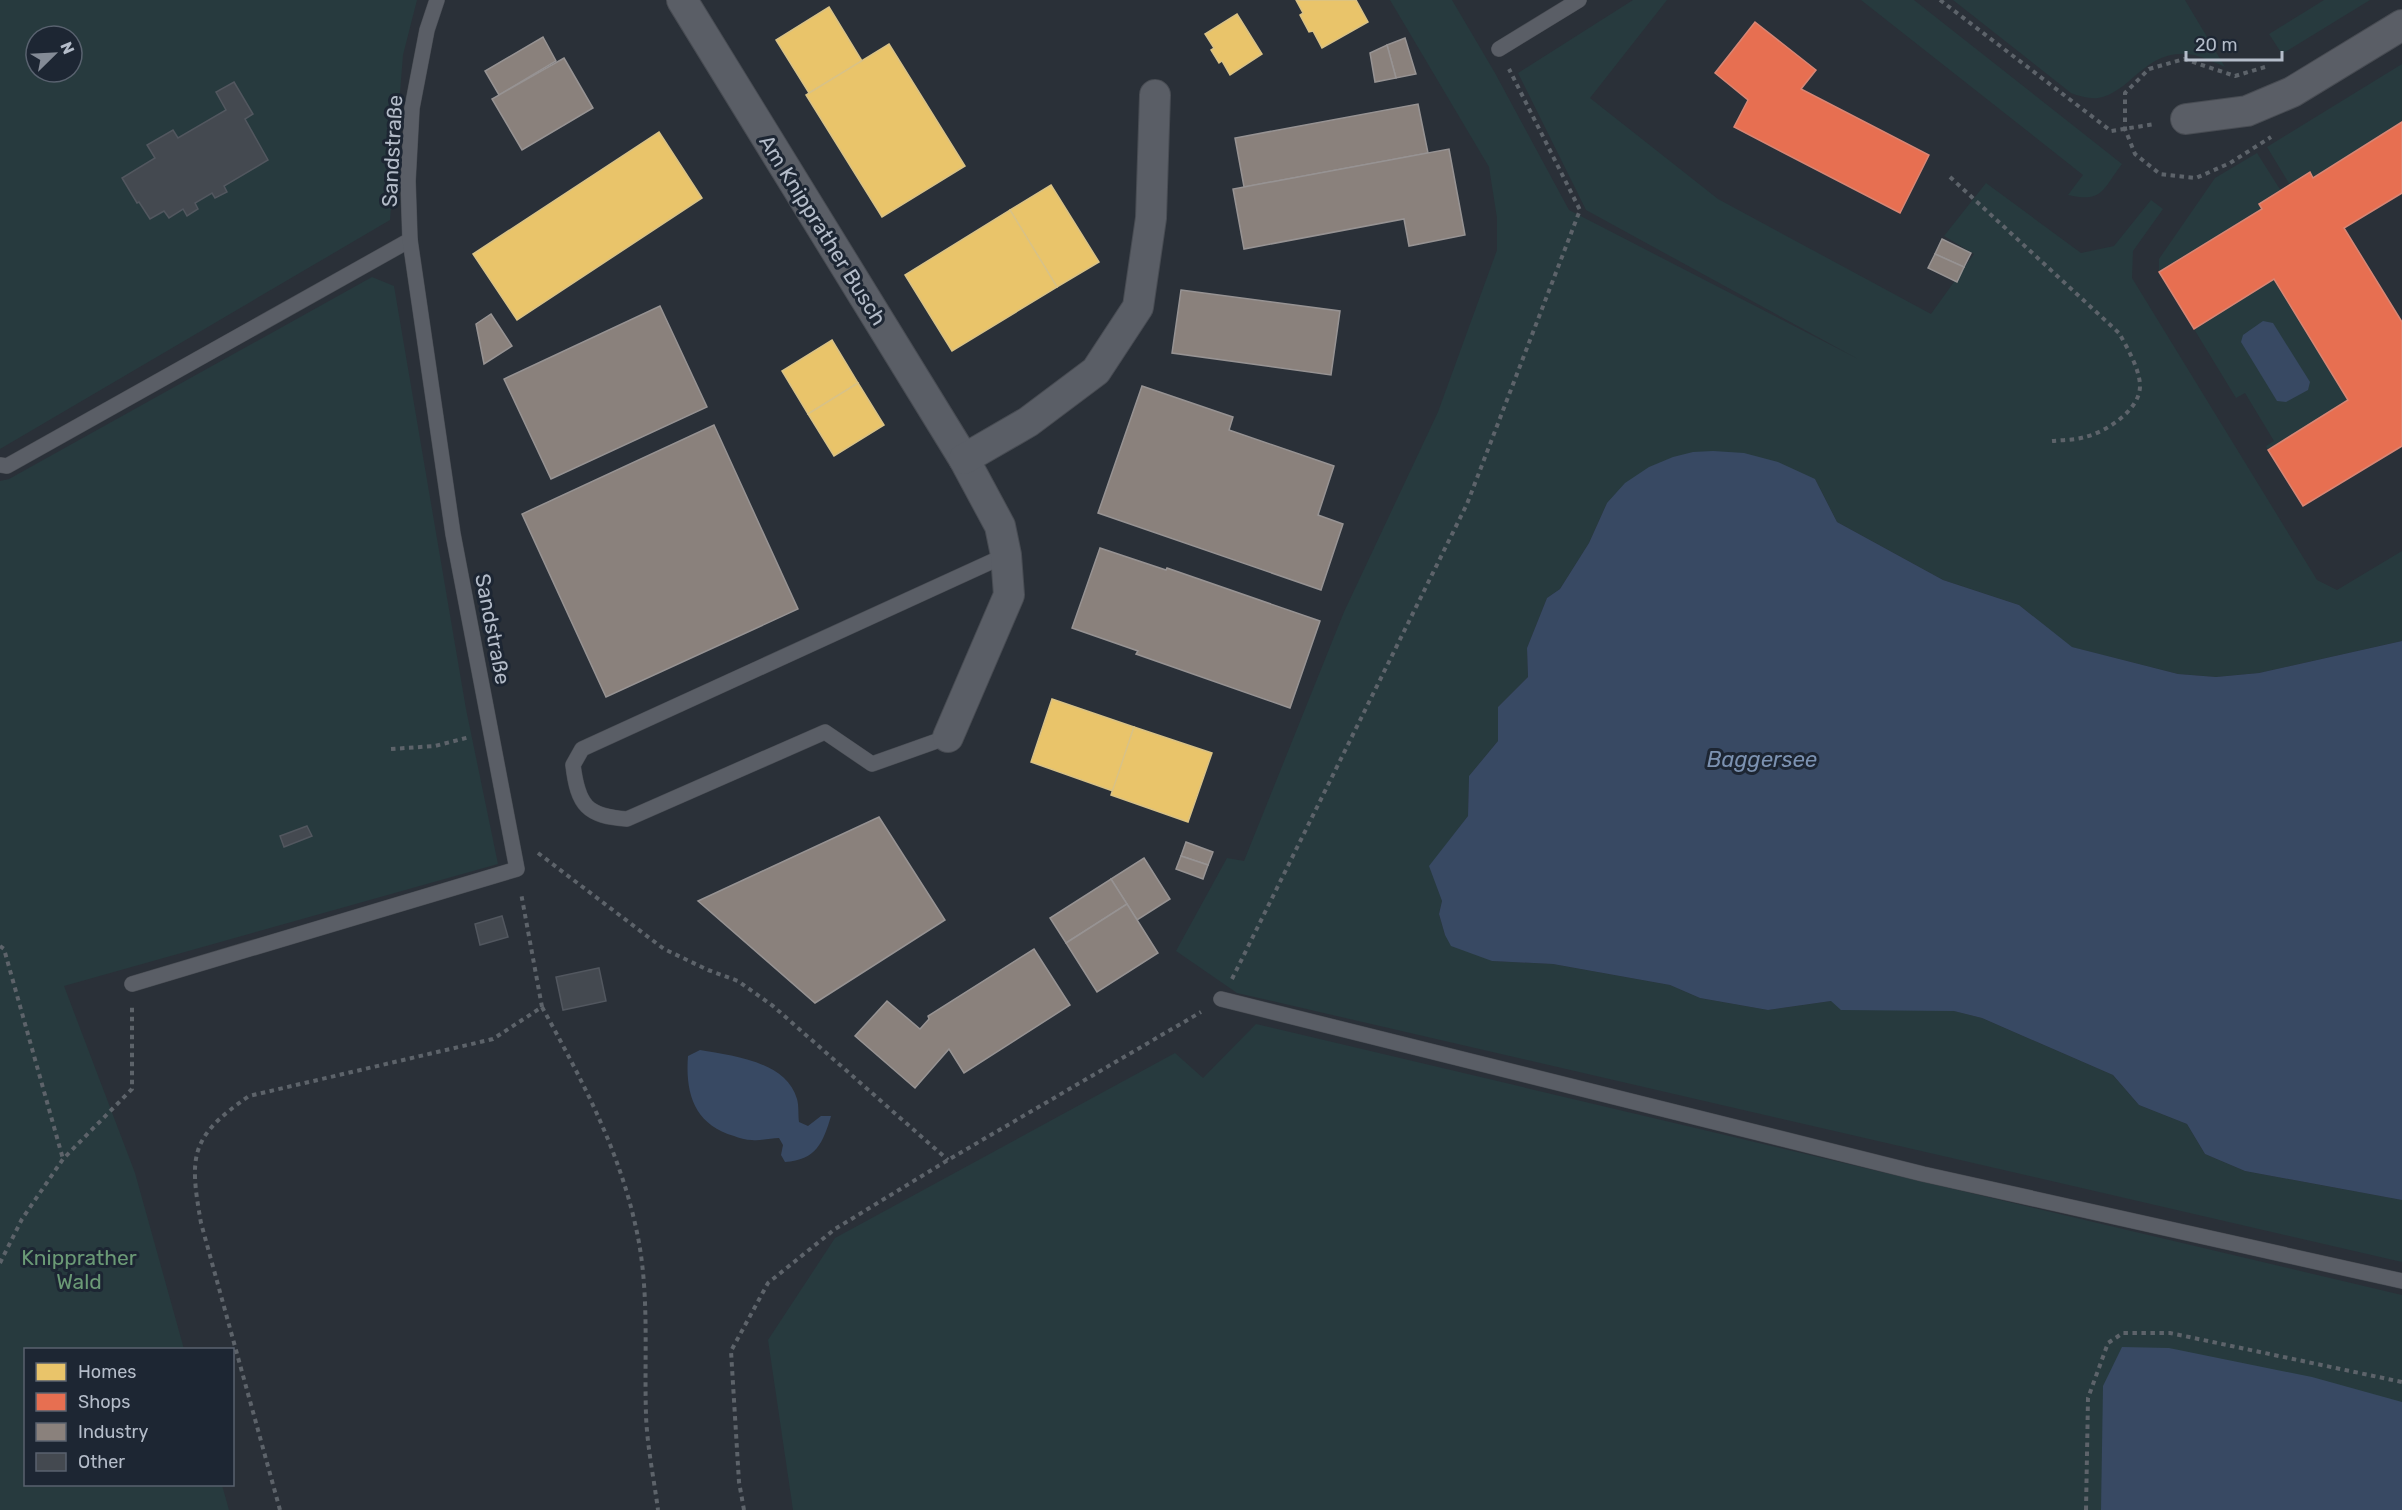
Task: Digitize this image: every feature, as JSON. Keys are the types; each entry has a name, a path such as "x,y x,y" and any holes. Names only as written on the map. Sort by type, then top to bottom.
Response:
{"street":[{"name":"Am Knipprather Busch","path":"682,0 964,459 999,526 1006,555 1009,595 948,737"},
{"path":"2186,119 2247,111 2292,92 2402,25"},
{"path":"964,459 1028,422 1095,371 1138,307 1151,218 1155,95"}],"lane":[{"name":"Sandstraße","path":"437,0 427,30 412,108 408,181 410,240 453,534 517,869"},
{"path":"1499,49 1580,0"},
{"path":"0,465 7,466 410,240"},
{"path":"948,737 872,764 825,732 627,819 599,816 586,807 579,793 573,765 582,749 1006,555"},
{"path":"132,984 517,869"},
{"path":"1221,999 1923,1174 2402,1281"}],"path":[{"path":"1940,0 2110,131 2186,119"},
{"path":"744,1510 739,1482 731,1351 768,1283 835,1229 1221,999 1467,504 1580,210 1499,49"},
{"path":"1950,177 2120,333 2131,355 2140,385 2134,405 2112,424 2086,437 2052,441"},
{"path":"391,749 435,746 491,732"},
{"path":"509,830 664,949 708,970 738,981 773,1006 948,1160"},
{"path":"517,869 542,1007 592,1100 615,1155 636,1228 645,1280 646,1418 658,1510"},
{"path":"0,946 4,949 63,1159"},
{"path":"0,1263 22,1219 63,1159 132,1089 132,984"},
{"path":"280,1510 201,1223 193,1179 199,1144 220,1116 249,1096 494,1039 542,1007"},
{"path":"2086,1510 2088,1398 2108,1343 2123,1333 2170,1333 2402,1382"}],"green space":[{"path":"0,0 417,0 403,55 390,220 0,449"},
{"path":"1390,0 1452,0 1495,73 1569,210 1858,359 1586,210 1518,73 1633,0 1667,0 1590,98 1718,199 1931,314 1974,254 1944,236 1986,183 2081,253 2114,246 2151,200 2163,209 2133,251 2132,278 2317,580 2337,590 2402,551 2402,641 2259,673 2216,677 2178,674 2071,647 2019,605 1943,580 1837,522 1815,479 1607,503 1589,543 1560,589 1547,598 1527,648 1528,677 1498,707 1498,741 1469,776 1468,816 1430,866 1442,901 1439,914 1445,935 1492,961 1553,964 1670,985 1700,998 1768,1010 1831,1001 1955,1011 1982,1018 2113,1075 2139,1105 2187,1124 2205,1154 2245,1171 2402,1200 2402,1262 1237,993 1176,951 1227,858 1244,861 1344,612 1438,412 1497,250 1497,218 1489,167"},
{"path":"1861,0 1914,0 2122,164 2101,192 2095,196 2068,195 2083,175"},
{"path":"1953,0 2185,0 2225,67 2194,55 2177,54 2151,63 2121,88 2110,94 2098,98 2081,96 2071,93"},
{"path":"2324,0 2370,0 2282,54 2269,34"},
{"path":"2402,64 2402,122 2313,178 2310,173 2290,185 2267,147"},
{"path":"2257,153 2281,191 2260,204 2262,209 2159,272 2159,259 2215,178"},
{"name":"Knipprather Wald","path":"372,277 394,286 466,709 498,864 64,986 135,1173 184,1348 24,1348 24,1486 222,1486 229,1510 0,1510 0,481 9,479"},
{"path":"2274,279 2348,400 2268,450 2266,446 2274,441 2245,393 2236,398 2194,329"},
{"path":"1256,1024 2402,1295 2402,1510 793,1510 768,1340 835,1238 1175,1053 1203,1078"}],"water":[{"path":"2263,321 2273,323 2310,382 2308,390 2286,402 2277,401 2241,342 2243,335"},
{"name":"Baggersee","path":"1693,452 1744,453 1778,462 1815,479 1837,522 1943,580 2019,605 2072,647 2178,674 2216,677 2259,673 2402,641 2402,1200 2245,1171 2205,1154 2187,1124 2139,1105 2113,1075 1982,1018 1954,1011 1841,1010 1831,1001 1768,1010 1700,998 1670,985 1553,964 1492,961 1451,946 1439,914 1442,901 1429,866 1468,816 1469,776 1498,741 1498,707 1528,677 1527,648 1547,598 1560,589 1589,543 1607,503 1625,483 1649,467 1673,457"},
{"path":"700,1050 757,1062 782,1076 791,1086 797,1099 799,1122 808,1126 821,1116 831,1116 817,1148 804,1158 785,1162 781,1155 783,1145 779,1138 745,1139 721,1131 710,1124 695,1106 688,1083 688,1056"},
{"path":"2122,1347 2169,1348 2312,1377 2402,1402 2402,1510 2101,1510 2103,1386"}],"building: Homes":[{"path":"1296,0 1356,0 1368,22 1322,48 1313,31 1309,32 1300,15 1303,13"},
{"path":"829,7 862,61 809,93 776,40"},
{"path":"1237,14 1262,54 1230,75 1222,61 1219,63 1211,50 1214,48 1205,34"},
{"path":"889,44 965,166 882,217 806,95"},
{"path":"659,132 702,198 517,320 473,254"},
{"path":"1051,185 1099,262 1057,287 1010,210"},
{"path":"1010,210 1057,287 952,351 905,275"},
{"path":"832,340 858,383 808,414 782,371"},
{"path":"858,383 884,425 834,456 808,414"},
{"path":"1052,699 1134,727 1113,791 1031,762"},
{"path":"1134,727 1212,753 1188,822 1111,795"}],"building: Shops":[{"path":"1755,22 1816,70 1801,89 1929,155 1900,213 1734,127 1748,100 1715,73"},
{"path":"2402,122 2402,193 2344,228 2402,322 2402,446 2303,506 2268,450 2348,400 2274,279 2194,329 2159,272 2262,209 2259,204 2310,172 2313,178"}],"building: Industry":[{"path":"543,37 556,61 499,95 485,71"},
{"path":"1405,38 1416,74 1396,78 1387,45"},
{"path":"1387,45 1396,78 1375,82 1370,53"},
{"path":"564,58 593,108 522,150 492,99"},
{"path":"1418,104 1428,153 1244,187 1235,138"},
{"path":"1449,149 1465,235 1409,246 1404,219 1244,249 1233,189"},
{"path":"1942,239 1971,253 1964,267 1935,254"},
{"path":"1935,254 1964,267 1957,282 1928,268"},
{"path":"1181,290 1340,311 1331,375 1172,353"},
{"path":"660,306 707,407 551,479 504,379"},
{"path":"491,314 512,346 484,364 476,324"},
{"path":"1142,386 1233,417 1229,430 1334,466 1318,515 1343,524 1321,590 1098,513"},
{"path":"714,425 798,609 606,697 522,514"},
{"path":"1100,548 1166,570 1167,568 1320,621 1290,708 1136,654 1138,651 1072,628"},
{"path":"879,817 945,920 815,1003 698,901"},
{"path":"1186,842 1213,852 1208,865 1181,856"},
{"path":"1181,856 1208,865 1203,879 1176,869"},
{"path":"1144,858 1170,899 1137,920 1111,879"},
{"path":"1111,879 1127,904 1066,943 1050,918"},
{"path":"1127,904 1158,953 1097,992 1066,943"},
{"path":"1034,949 1070,1005 964,1073 949,1049 915,1088 855,1036 887,1001 920,1029 929,1019 928,1016"}],"building: Other":[{"path":"234,82 253,114 245,119 268,160 224,186 227,192 215,198 212,193 195,203 198,209 187,216 183,209 169,218 164,211 150,219 122,178 155,158 147,145 173,130 178,138 226,110 216,92"},
{"path":"307,826 312,836 284,847 280,836"},
{"path":"502,916 508,937 480,945 475,924"},
{"path":"599,968 606,1001 563,1010 556,977"}]}
